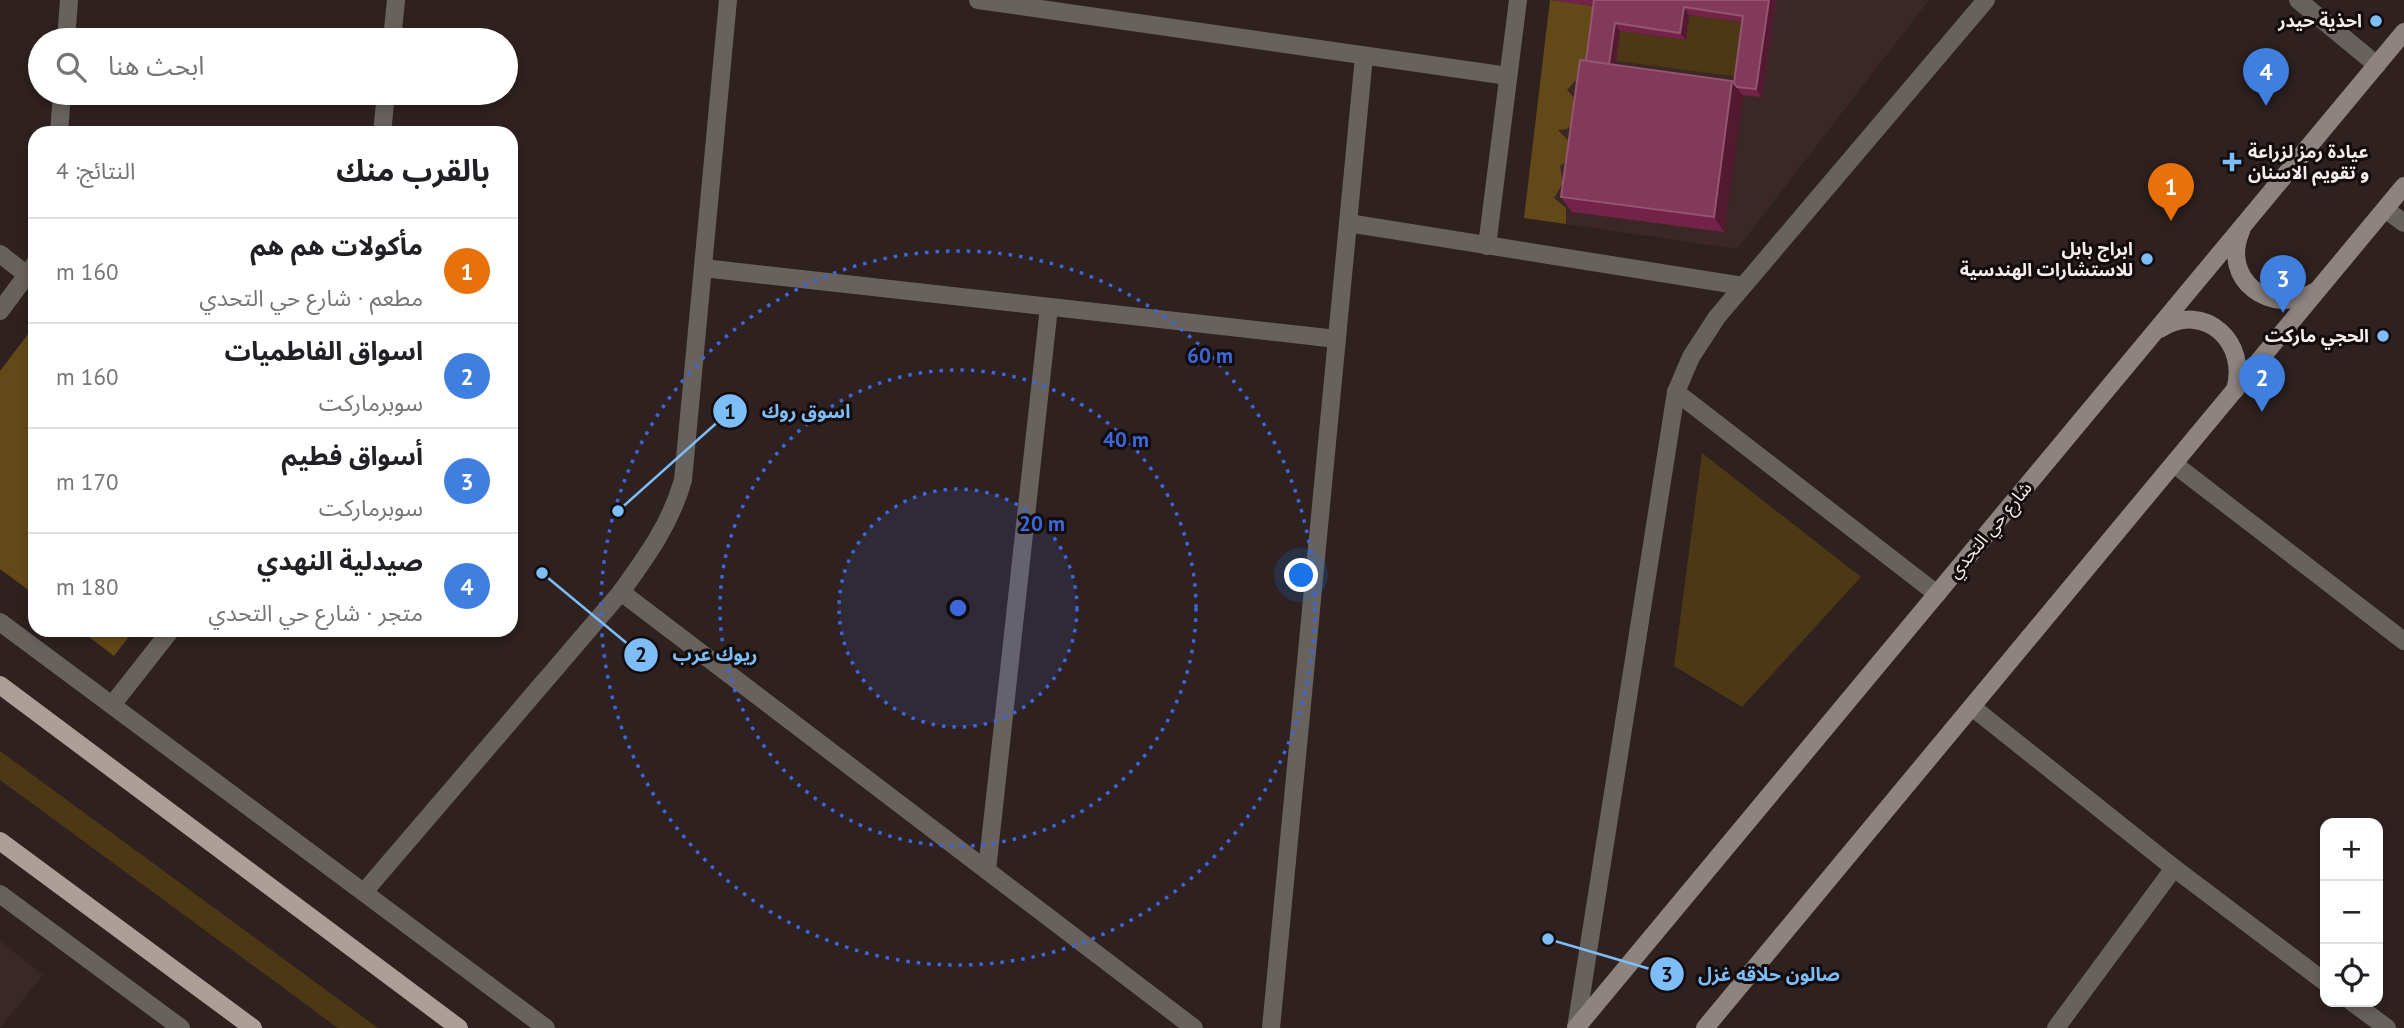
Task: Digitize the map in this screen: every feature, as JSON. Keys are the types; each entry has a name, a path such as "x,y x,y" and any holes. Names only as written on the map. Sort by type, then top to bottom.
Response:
{"main road":[{"name":"شارع حي التحدي","path":"1576,1028 2404,32"},
{"path":"1705,1028 2404,186"},
{"path":"2246,222 2239,235 2237,263 2242,277 2257,292 2277,301 2291,301 2318,290 2327,279"},
{"path":"2152,335 2176,321 2204,322 2216,329 2235,350 2239,377 2235,390"},
{"path":"0,685 459,1028"},
{"path":"0,841 253,1028"}],"street":[{"path":"67,28 69,0"},
{"path":"393,28 396,0"},
{"path":"364,892 621,592 667,524 683,480 728,0"},
{"path":"978,0 1508,76"},
{"path":"1487,246 1518,0"},
{"path":"1576,1028 1676,392 1691,356 1743,286 1986,0"},
{"path":"2298,0 2377,65"},
{"path":"1270,1028 1364,56"},
{"path":"60,126 61,105"},
{"path":"383,126 385,105"},
{"path":"2385,209 2404,223"},
{"path":"1348,223 1743,286"},
{"path":"0,254 28,271"},
{"path":"703,268 1337,339"},
{"path":"0,311 28,278"},
{"path":"987,870 1049,307"},
{"path":"1676,392 1937,594"},
{"path":"2174,464 2404,641"},
{"path":"621,592 1194,1028"},
{"path":"0,622 546,1028"},
{"path":"112,705 165,637"},
{"path":"1972,707 2174,868 2320,978"},
{"path":"2056,1028 2174,868"},
{"path":"0,894 181,1028"},
{"path":"2359,1007 2387,1028"}],"shaded area":[{"path":"1550,0 1929,0 1737,249 1524,218"},
{"path":"1550,0 1600,7 1582,84 1575,81 1567,90 1577,101 1576,121 1567,129 1558,130 1574,146 1568,160 1560,166 1563,183 1554,198 1566,208 1566,224 1524,218"},
{"path":"1689,15 1749,23 1741,77 1616,61 1620,31 1685,40"},
{"path":"28,334 28,590 0,569 0,371"},
{"path":"1702,453 1861,577 1742,707 1674,666"},
{"path":"89,637 129,637 114,656"},
{"path":"0,751 378,1028 338,1028 0,780"},
{"path":"0,941 43,975 0,1028"}],"building":[{"path":"1594,0 1769,0 1756,89 1737,87 1734,83 1743,16 1684,7 1680,33 1615,23 1609,64 1586,61"},
{"path":"1580,60 1732,81 1714,217 1561,197"}],"place":[{"name":"احذية حيدر","path":"2376,21"},
{"name":"صيدلية النهدي","path":"2266,106"},
{"name":"عيادة رمز لزراعة و تقويم الاسنان","path":"2232,162"},
{"name":"مأكولات هم هم","path":"2171,221"},
{"name":"ابراج بابل للاستشارات الهندسية","path":"2147,259"},
{"name":"أسواق فطيم","path":"2283,313"},
{"name":"الحجي ماركت","path":"2383,336"},
{"name":"اسواق الفاطميات","path":"2262,412"},
{"name":"اسوق روك","path":"618,511"},
{"name":"ريوك عرب","path":"542,573"},
{"name":"صالون حلاقه غزل","path":"1548,939"}]}
